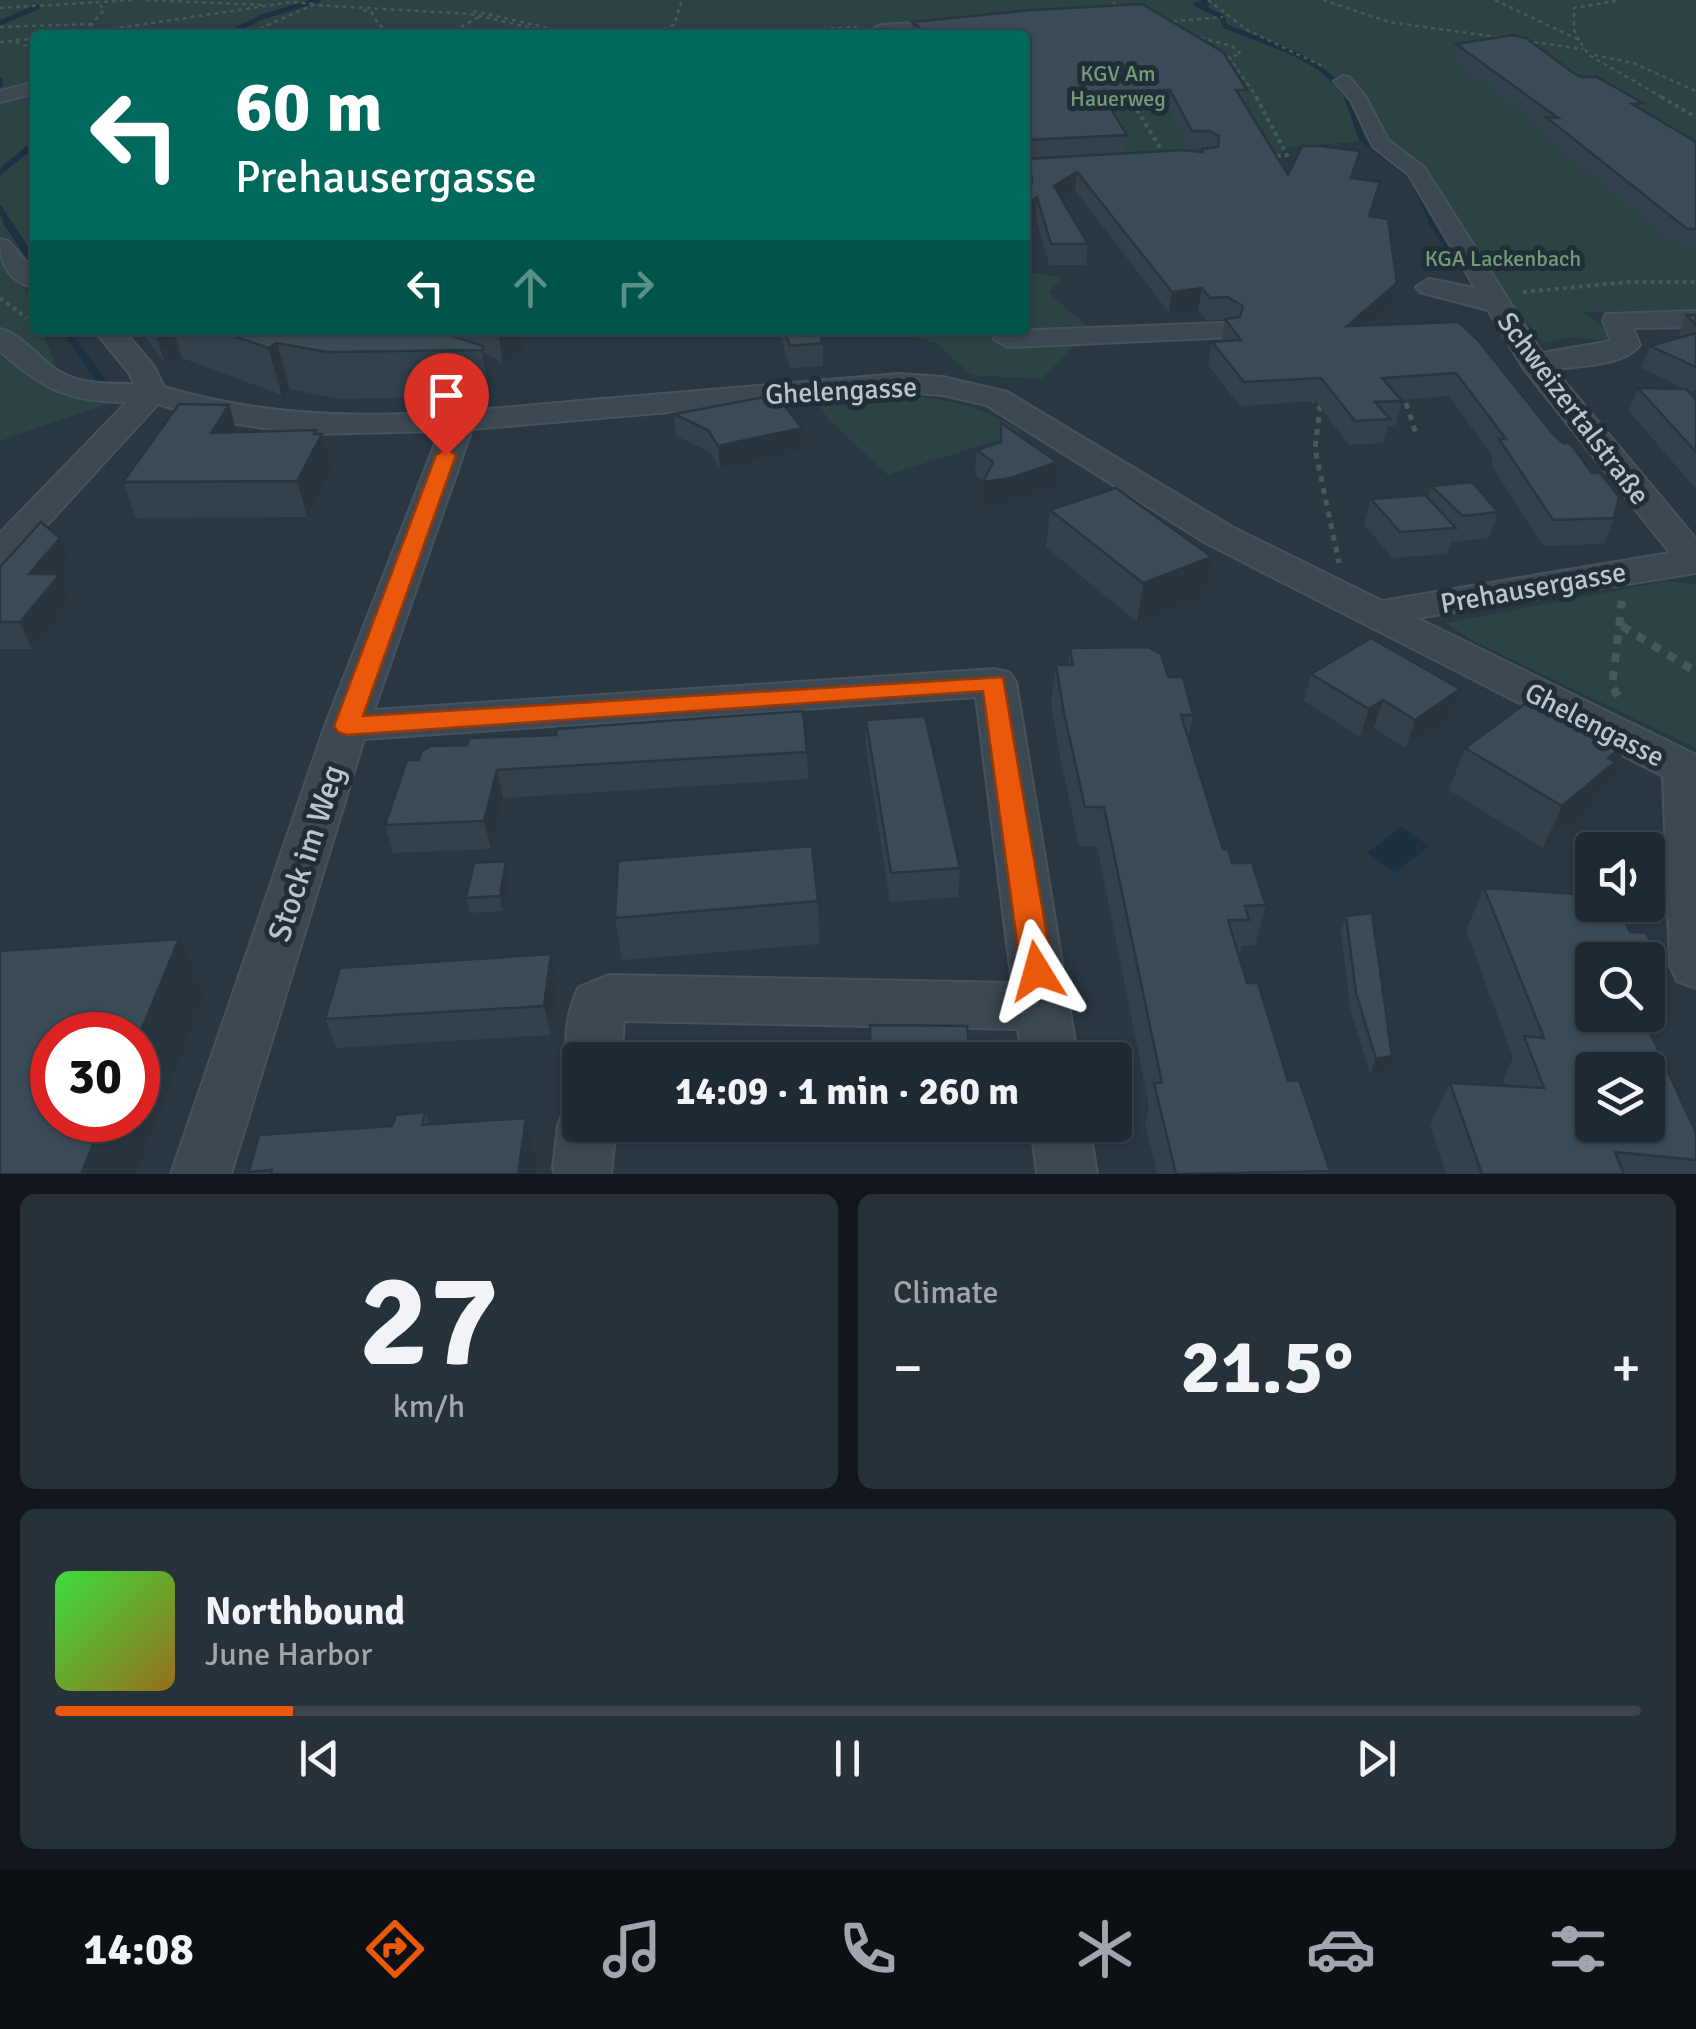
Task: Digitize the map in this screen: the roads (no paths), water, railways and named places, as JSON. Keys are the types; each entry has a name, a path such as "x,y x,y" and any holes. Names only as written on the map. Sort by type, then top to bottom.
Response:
{"street":[{"path":"896,30 950,26"},
{"path":"1343,81 1359,100 1380,143 1417,172 1495,300"},
{"path":"0,97 30,88"},
{"path":"0,246 6,257 30,277"},
{"name":"Schweizertalstraße","path":"1430,287 1495,300 1534,363 1694,561"},
{"path":"1534,363 1600,355 1626,345 1616,320 1696,318"},
{"path":"1030,334 1223,330"},
{"path":"0,554 152,394 143,371 112,335"},
{"path":"996,398 1008,335"},
{"name":"Ghelengasse","path":"0,337 44,375 68,387 152,394 214,412 308,425 459,421 899,383 944,386 996,398 1219,536 1679,766"},
{"name":"Stock im Weg","path":"201,1174 347,726 459,421"},
{"name":"Prehausergasse","path":"1360,606 1694,561"},
{"path":"347,726 994,682 1047,1042"},
{"path":"1679,766 1696,966"},
{"path":"595,1042 598,1003 609,998 1042,1007"},
{"path":"1062,1142 1067,1174"}],"water":[{"path":"1401,827 1429,846 1395,873 1367,853"}],"waterway":[{"path":"236,30 262,17 318,0"},
{"path":"1203,0 1207,4 1196,4 1222,17 1225,26 1309,62 1337,84 1347,98"},
{"path":"0,23 37,7"},
{"path":"0,80 0,85"},
{"path":"1347,98 1362,139 1413,178 1432,222"},
{"path":"0,172 30,147"},
{"path":"0,209 9,224"},
{"path":"7,222 30,256"},
{"path":"1432,222 1476,285"},
{"path":"69,335 103,383"}],"park label":[{"name":"KGV Am Hauerweg","path":"1118,86"},
{"name":"KGA Lackenbach","path":"1503,258"}]}
